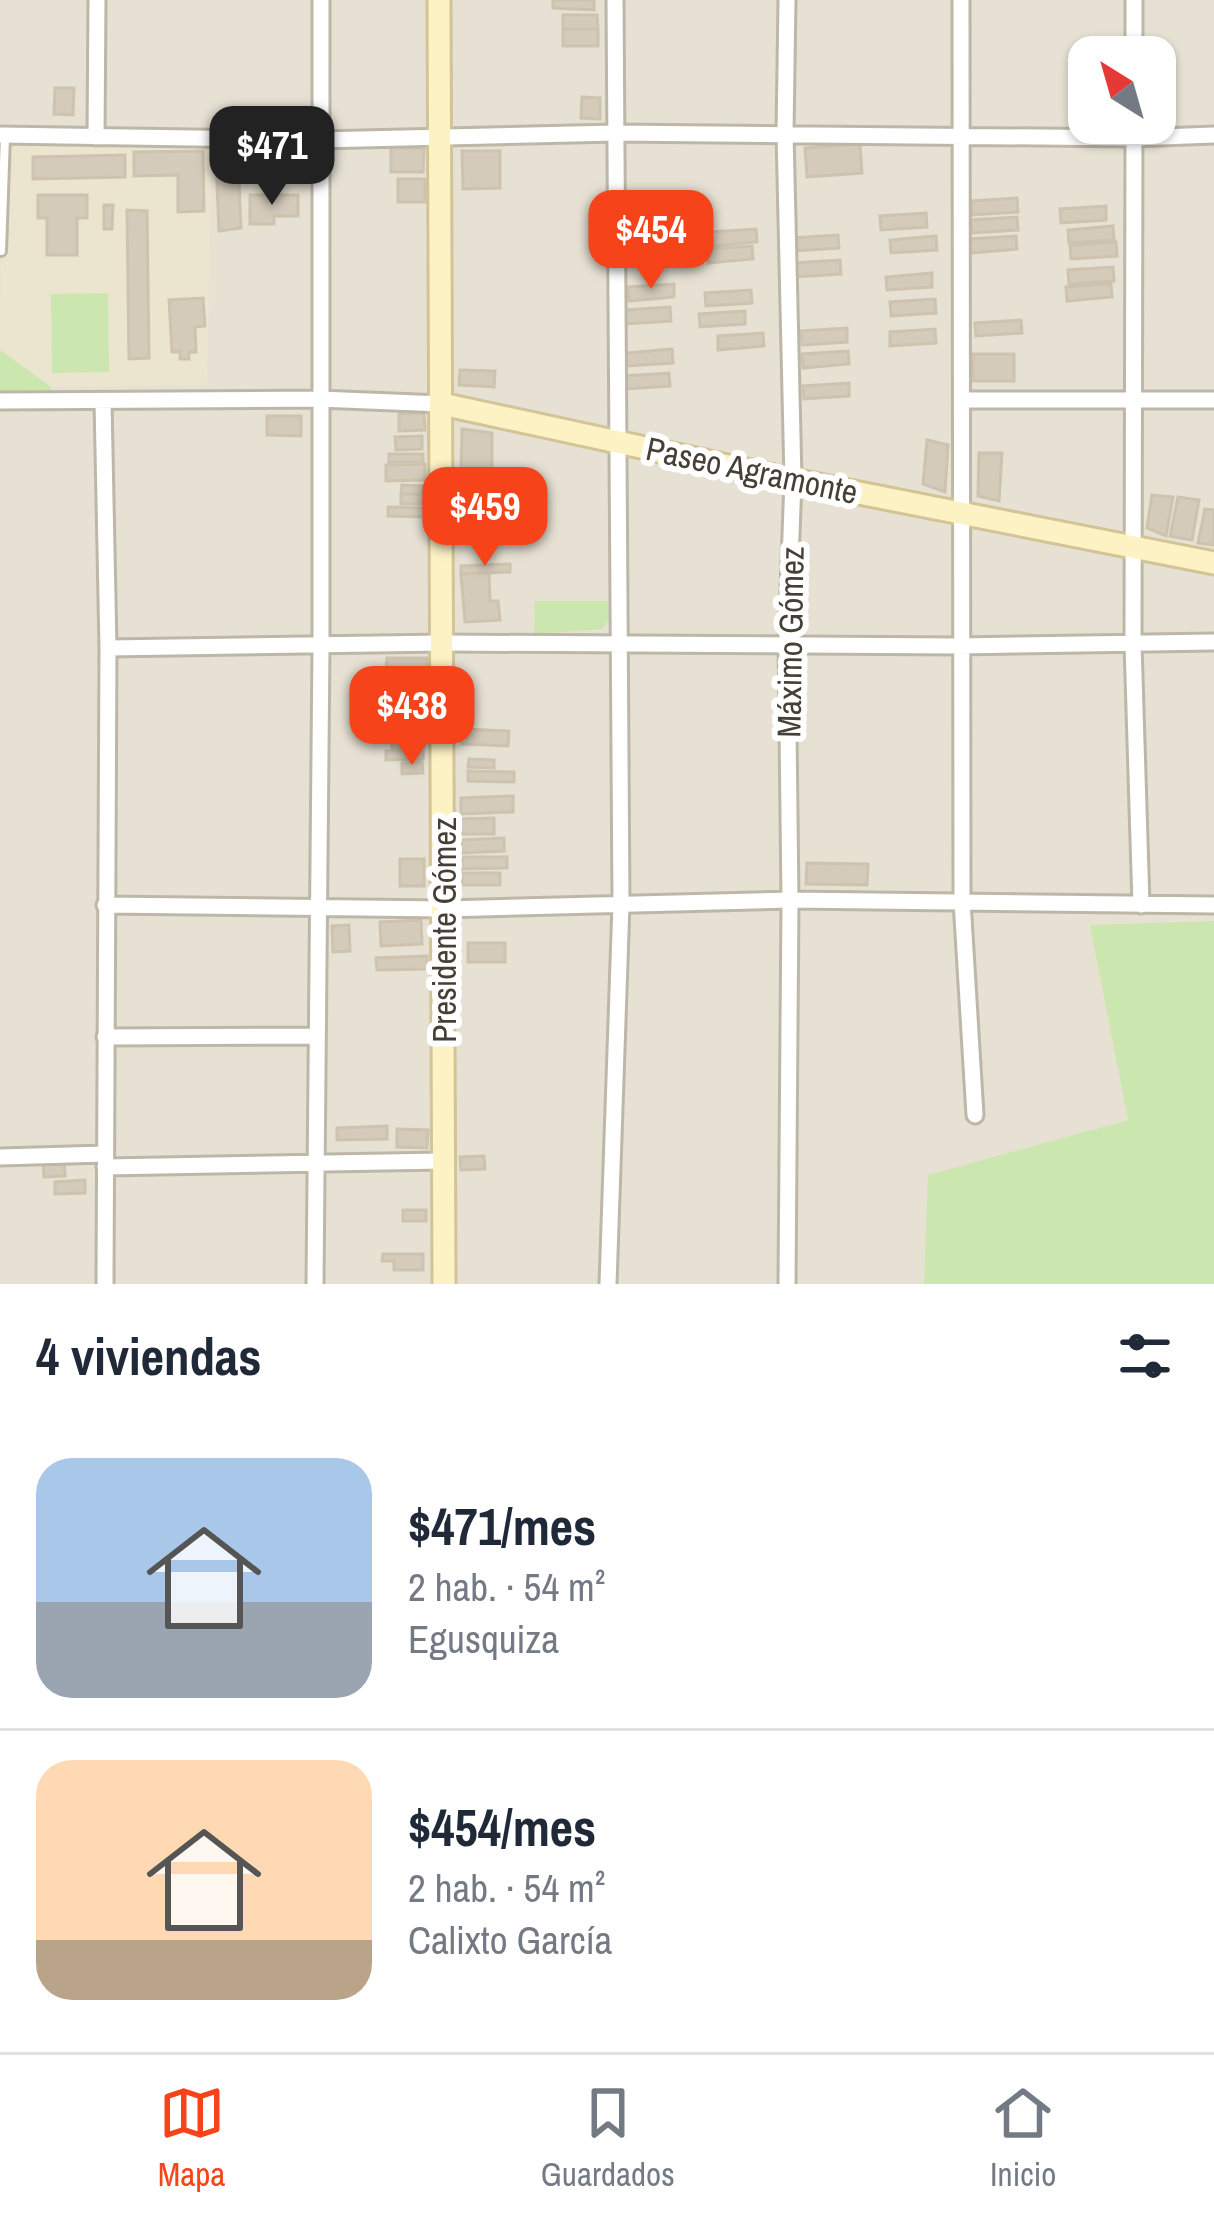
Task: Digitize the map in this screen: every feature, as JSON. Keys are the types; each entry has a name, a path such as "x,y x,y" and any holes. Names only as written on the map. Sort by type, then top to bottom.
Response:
{"main road":[{"name":"Presidente Gómez","path":"439,0 444,1284"},
{"name":"Paseo Agramonte","path":"442,404 793,480 1214,563"}],"street":[{"path":"96,137 97,0"},
{"path":"315,1284 321,0"},
{"path":"608,1284 621,904 615,0"},
{"name":"Máximo Gómez","path":"787,0 785,133 793,480 787,643 787,1284"},
{"path":"961,0 962,901 975,1115"},
{"path":"1134,0 1134,36"},
{"path":"3,136 320,140 1068,132"},
{"path":"1176,133 1214,135"},
{"path":"1134,144 1133,644 1141,905"},
{"name":"Paseo Agramonte","path":"0,401 319,399 442,404"},
{"path":"962,400 1214,400"},
{"path":"103,401 108,648 105,1284"},
{"path":"108,648 1214,642"},
{"path":"105,905 445,909 790,900 1214,905"},
{"path":"105,1037 317,1036"},
{"path":"0,1157 316,1166 444,1161"}],"lane":[{"path":"1,251 3,136"}],"shaded area":[{"path":"0,0 1214,0 1214,921 1091,926 1128,1120 929,1175 924,1284 0,1284"},
{"path":"2,134 212,147 207,385 51,387 0,351"}],"green space":[{"path":"108,293 109,372 52,373 51,294"},
{"path":"0,350 51,387 46,401 0,402"},
{"path":"535,601 608,601 609,619 603,629 534,634"},
{"path":"1214,921 1214,1284 924,1284 928,1175 1128,1120 1090,925"}],"building":[{"path":"553,0 594,0 594,10 553,8"},
{"path":"563,15 597,15 598,29 563,29"},
{"path":"563,29 598,29 598,46 563,46"},
{"path":"55,88 74,88 73,115 54,114"},
{"path":"582,97 600,98 600,119 581,118"},
{"path":"860,144 862,173 807,177 805,148"},
{"path":"391,148 424,148 423,172 391,172"},
{"path":"203,151 204,211 178,212 178,175 134,176 134,152"},
{"path":"462,151 500,151 500,188 463,189"},
{"path":"125,155 125,177 33,179 33,157"},
{"path":"238,159 241,228 219,231 216,160"},
{"path":"398,179 425,179 425,202 398,202"},
{"path":"38,195 87,195 87,218 77,218 77,255 47,255 47,218 38,218"},
{"path":"250,195 298,195 298,216 274,216 274,224 250,224"},
{"path":"1017,198 1018,212 972,215 972,201"},
{"path":"104,205 113,205 112,229 104,229"},
{"path":"1106,206 1106,220 1061,223 1060,209"},
{"path":"127,210 147,211 149,358 129,359"},
{"path":"926,213 927,227 881,230 880,216"},
{"path":"1017,217 1018,230 972,233 971,220"},
{"path":"1113,226 1114,240 1069,243 1068,230"},
{"path":"756,229 757,242 711,246 710,232"},
{"path":"838,235 839,248 793,251 792,238"},
{"path":"936,236 937,250 891,253 890,240"},
{"path":"1016,236 1017,249 971,253 970,239"},
{"path":"1116,242 1117,256 1071,259 1070,245"},
{"path":"752,246 753,259 708,263 707,249"},
{"path":"840,260 841,274 795,277 794,263"},
{"path":"1113,267 1114,281 1069,284 1068,270"},
{"path":"932,273 932,287 887,290 886,277"},
{"path":"674,284 674,297 629,301 628,287"},
{"path":"1111,284 1112,297 1067,301 1066,287"},
{"path":"751,290 752,303 706,306 705,293"},
{"path":"203,298 205,326 195,327 196,352 189,352 189,359 180,359 180,352 172,352 169,300"},
{"path":"935,299 936,313 891,316 890,302"},
{"path":"670,307 671,321 625,324 625,310"},
{"path":"745,311 745,324 700,327 699,314"},
{"path":"1021,320 1022,333 976,336 975,323"},
{"path":"847,328 847,342 802,345 801,331"},
{"path":"935,329 936,343 890,346 890,332"},
{"path":"763,333 764,346 718,350 718,336"},
{"path":"672,349 673,363 627,366 626,353"},
{"path":"848,351 849,364 803,368 802,354"},
{"path":"973,354 1014,354 1014,381 973,381"},
{"path":"460,370 495,371 494,387 459,385"},
{"path":"669,373 670,386 625,389 624,376"},
{"path":"849,383 849,396 804,399 803,386"},
{"path":"424,413 425,430 399,431 399,414"},
{"path":"267,416 301,416 301,436 267,435"},
{"path":"462,429 492,433 492,475 461,474"},
{"path":"422,436 422,449 396,450 395,437"},
{"path":"927,440 948,445 945,492 923,484"},
{"path":"979,453 1002,453 999,501 978,496"},
{"path":"389,454 423,454 423,462 389,462"},
{"path":"425,464 425,480 386,481 386,465"},
{"path":"402,485 423,486 423,494 401,494"},
{"path":"495,486 495,504 460,504 460,487"},
{"path":"401,494 423,494 422,504 401,504"},
{"path":"1152,495 1173,497 1166,536 1147,528"},
{"path":"1178,497 1199,500 1192,540 1170,536"},
{"path":"388,507 425,508 425,517 388,516"},
{"path":"1205,509 1214,510 1214,545 1198,543"},
{"path":"501,510 501,524 460,525 460,511"},
{"path":"510,564 510,572 461,574 461,566"},
{"path":"489,573 490,601 498,601 500,620 465,622 461,574"},
{"path":"387,658 427,658 427,670 386,670"},
{"path":"399,705 425,706 424,727 398,727"},
{"path":"462,729 509,731 508,746 462,744"},
{"path":"423,730 424,747 392,749 392,731"},
{"path":"386,751 423,751 423,759 386,760"},
{"path":"469,759 494,760 494,768 468,767"},
{"path":"422,762 423,773 402,774 402,763"},
{"path":"468,771 514,772 514,782 468,781"},
{"path":"513,796 513,812 461,814 461,798"},
{"path":"494,818 494,834 461,834 461,819"},
{"path":"504,838 504,851 462,853 461,840"},
{"path":"462,857 507,857 507,868 462,869"},
{"path":"400,859 424,859 424,886 400,886"},
{"path":"807,863 868,864 867,885 806,884"},
{"path":"462,873 500,873 500,885 462,885"},
{"path":"421,920 422,944 381,946 380,922"},
{"path":"349,925 350,951 333,952 332,926"},
{"path":"468,943 505,943 505,962 468,962"},
{"path":"427,956 427,969 377,970 376,958"},
{"path":"387,1126 387,1139 337,1140 337,1128"},
{"path":"397,1129 428,1130 427,1148 397,1147"},
{"path":"484,1156 485,1169 461,1170 460,1157"},
{"path":"43,1160 64,1160 65,1176 44,1177"},
{"path":"85,1180 85,1193 55,1194 55,1182"},
{"path":"403,1210 426,1210 426,1221 403,1221"},
{"path":"383,1254 423,1254 423,1270 394,1270 394,1261 382,1261"}]}
